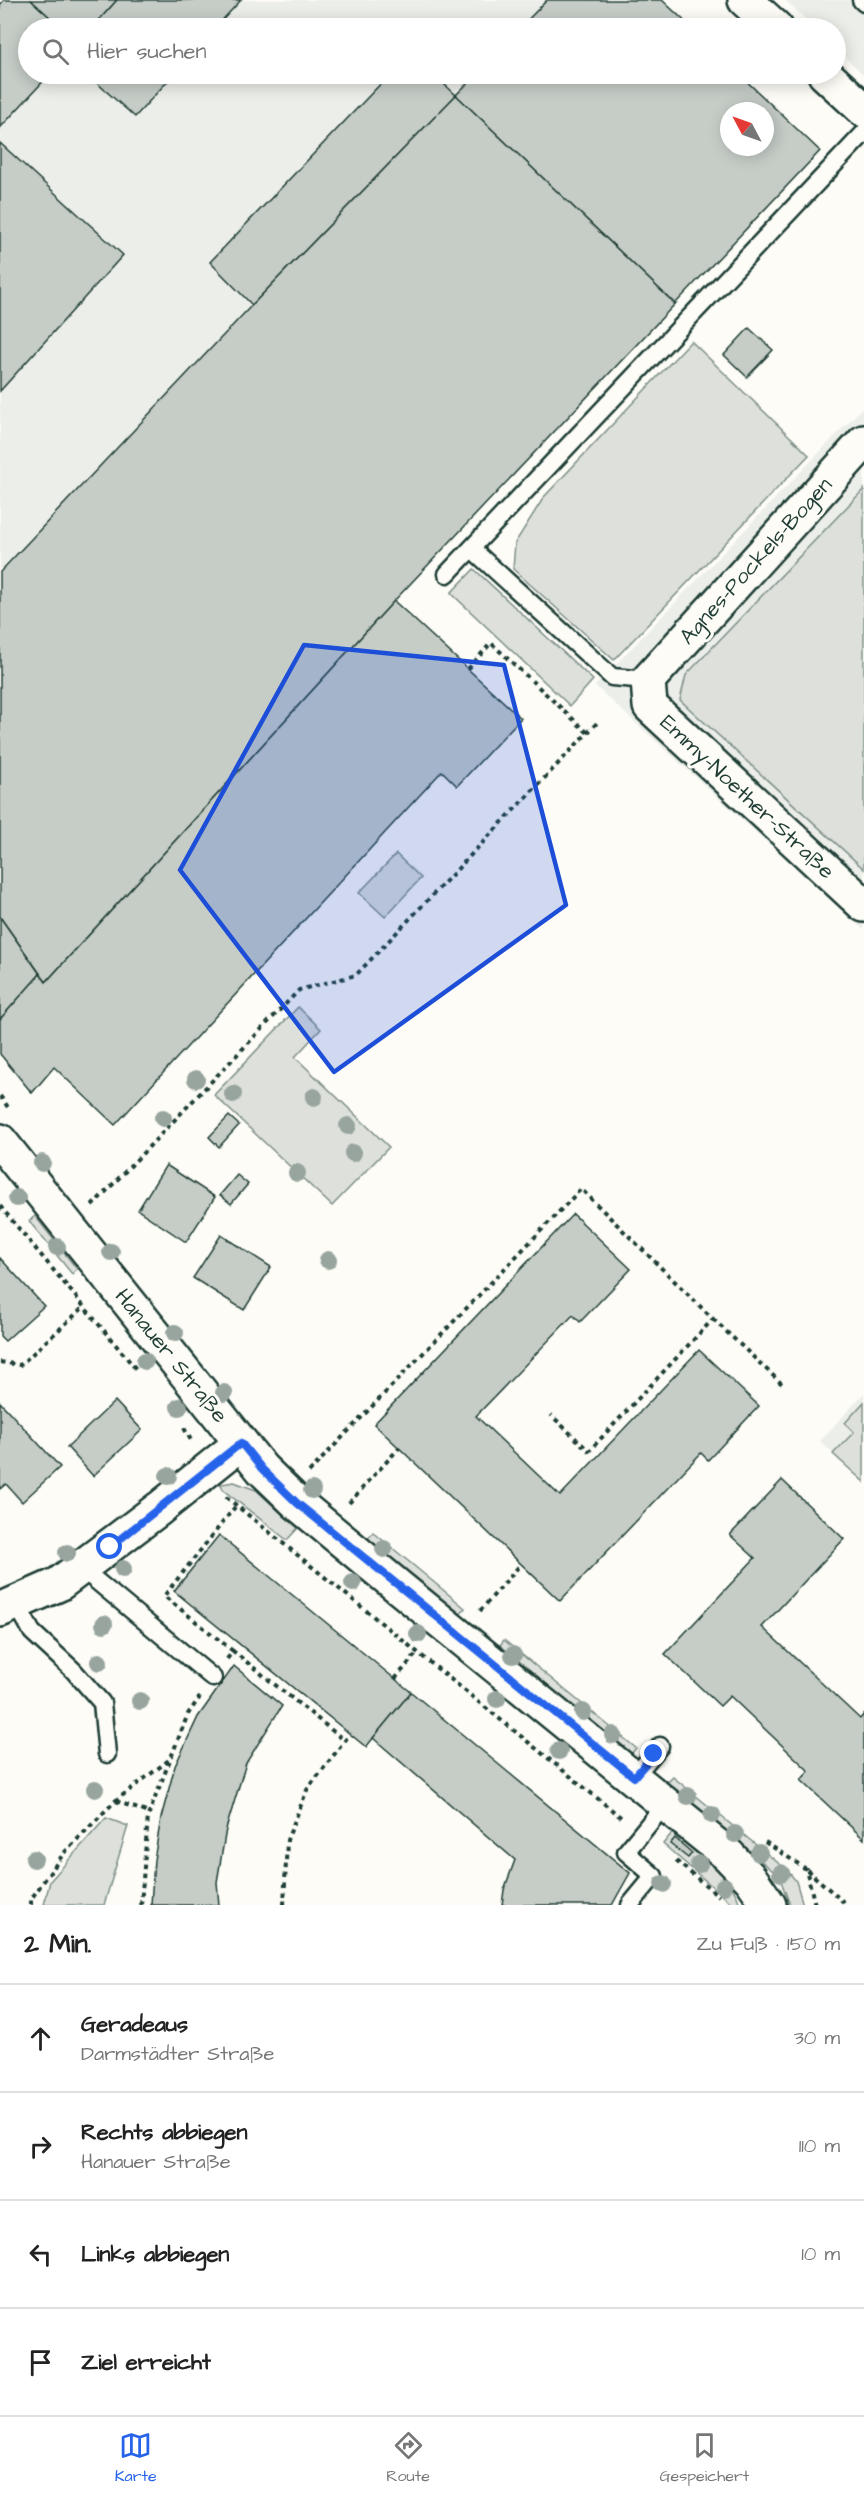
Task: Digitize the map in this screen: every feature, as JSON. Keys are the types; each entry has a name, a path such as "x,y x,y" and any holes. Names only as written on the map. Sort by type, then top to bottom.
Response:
{"street":[{"path":"745,0 765,18"},
{"path":"836,84 864,110"},
{"name":"Agnes-Pockels-Bogen","path":"648,680 864,442"},
{"name":"Emmy-Noether-Straße","path":"648,680 650,706 864,905"},
{"name":"Hanauer Straße","path":"8,1130 111,1283 262,1469 297,1503 728,1855 751,1878 769,1905"},
{"path":"8,1607 59,1584 241,1443"}],"lane":[{"path":"861,0 864,3"},
{"path":"447,574 864,133"},
{"path":"472,549 612,677 648,680"},
{"path":"81,1568 213,1678"},
{"path":"8,1607 73,1670 102,1703 107,1754"},
{"path":"634,1777 660,1746"},
{"path":"630,1905 654,1876 626,1852 666,1803"}],"path":[{"path":"468,669 491,643 588,733"},
{"path":"88,1210 299,990 357,975 597,723"},
{"path":"0,1096 8,1130"},
{"path":"309,1473 581,1189 782,1384"},
{"path":"0,1362 20,1365 111,1283"},
{"path":"551,1415 589,1451 713,1319"},
{"path":"347,1504 399,1448"},
{"path":"301,1466 317,1479"},
{"path":"340,1498 356,1511"},
{"path":"235,1507 164,1596 344,1740"},
{"path":"480,1612 521,1564"},
{"path":"471,1605 486,1617"},
{"path":"141,1905 149,1813 188,1714 232,1651"},
{"path":"395,1679 417,1653"},
{"path":"285,1905 287,1840 307,1790 350,1734"},
{"path":"31,1905 32,1899 64,1853 115,1801 170,1759"},
{"path":"115,1801 149,1813"},
{"path":"762,1841 806,1869 847,1905"},
{"path":"806,1869 815,1905"}],"highlighted area":[{"path":"304,645 504,665 566,905 334,1072 180,870"}],"shaded area":[{"path":"117,0 662,0 681,18 101,18"},
{"path":"785,0 864,0 864,75 846,58 846,18 804,18"},
{"path":"41,84 750,84 768,102 720,102 720,156 774,156 774,107 820,151 394,601 46,982 0,917 0,128"},
{"path":"691,341 809,455 614,660 513,569 515,543 544,497"},
{"path":"864,406 864,930 595,686"},
{"path":"864,489 864,869 680,700 686,675"},
{"path":"474,569 593,680 570,706 451,593"},
{"path":"396,854 421,878 385,917 359,893"},
{"path":"298,1007 321,1029 295,1057 389,1147 332,1206 214,1095"},
{"path":"35,1216 77,1269 72,1274 29,1221"},
{"path":"864,1393 864,1482 820,1441"},
{"path":"864,1402 864,1482 833,1454 854,1432 845,1423"},
{"path":"234,1482 256,1490 298,1528 287,1540 223,1490 221,1484"},
{"path":"373,1532 465,1608 458,1617 366,1541"},
{"path":"504,1640 636,1748 629,1757 497,1649"},
{"path":"673,1777 788,1871 796,1881 803,1905 790,1905 779,1876 667,1783"},
{"path":"106,1818 128,1826 104,1905 44,1905 50,1881"},
{"path":"672,1833 722,1873 730,1883 740,1905 730,1905 729,1901 663,1844"}],"building":[{"path":"4,0 31,0 51,18 18,18 18,84 41,84 0,128 0,5"},
{"path":"31,0 117,0 101,18 51,18"},
{"path":"117,0 241,0 224,18 101,18"},
{"path":"547,0 662,0 681,18 530,18"},
{"path":"98,84 165,84 135,117"},
{"path":"380,84 444,84 456,95 252,305 210,262"},
{"path":"467,84 750,84 768,102 720,102 720,156 774,156 774,107 820,151 675,304 456,95"},
{"path":"456,95 675,304 394,601 46,982 0,917 0,572 252,305"},
{"path":"0,143 123,255 0,391"},
{"path":"749,328 773,350 747,377 724,355"},
{"path":"394,601 521,718 457,786 442,771 115,1125 54,1067 32,1093 0,1054 0,1019 40,974 46,982"},
{"path":"0,917 40,974 0,1019"},
{"path":"229,1116 239,1125 219,1147 209,1137"},
{"path":"166,1165 215,1197 186,1242 138,1210"},
{"path":"237,1175 248,1184 231,1204 220,1195"},
{"path":"573,1214 631,1269 580,1322 573,1315 476,1416 560,1496 699,1350 759,1406 708,1460 701,1453 560,1601 374,1424"},
{"path":"221,1235 271,1267 244,1310 193,1278"},
{"path":"0,1258 44,1306 5,1341 0,1336"},
{"path":"115,1401 142,1430 93,1476 67,1447"},
{"path":"0,1402 60,1467 22,1502 6,1484 0,1489"},
{"path":"782,1480 844,1539 762,1627 860,1719 864,1714 864,1839 801,1780 809,1771 730,1696 720,1706 665,1654 755,1558 730,1535"},
{"path":"219,1535 411,1692 366,1747 174,1591"},
{"path":"234,1666 282,1706 246,1763 226,1829 217,1882 219,1905 151,1905 154,1860 161,1818 175,1766 198,1717"},
{"path":"411,1692 630,1873 612,1905 502,1905 504,1890 515,1860 373,1738"},
{"path":"675,1838 692,1853 688,1858 670,1844"}],"route":[{"path":"110,1547 241,1443 262,1469 297,1503 634,1777 654,1754"}]}
